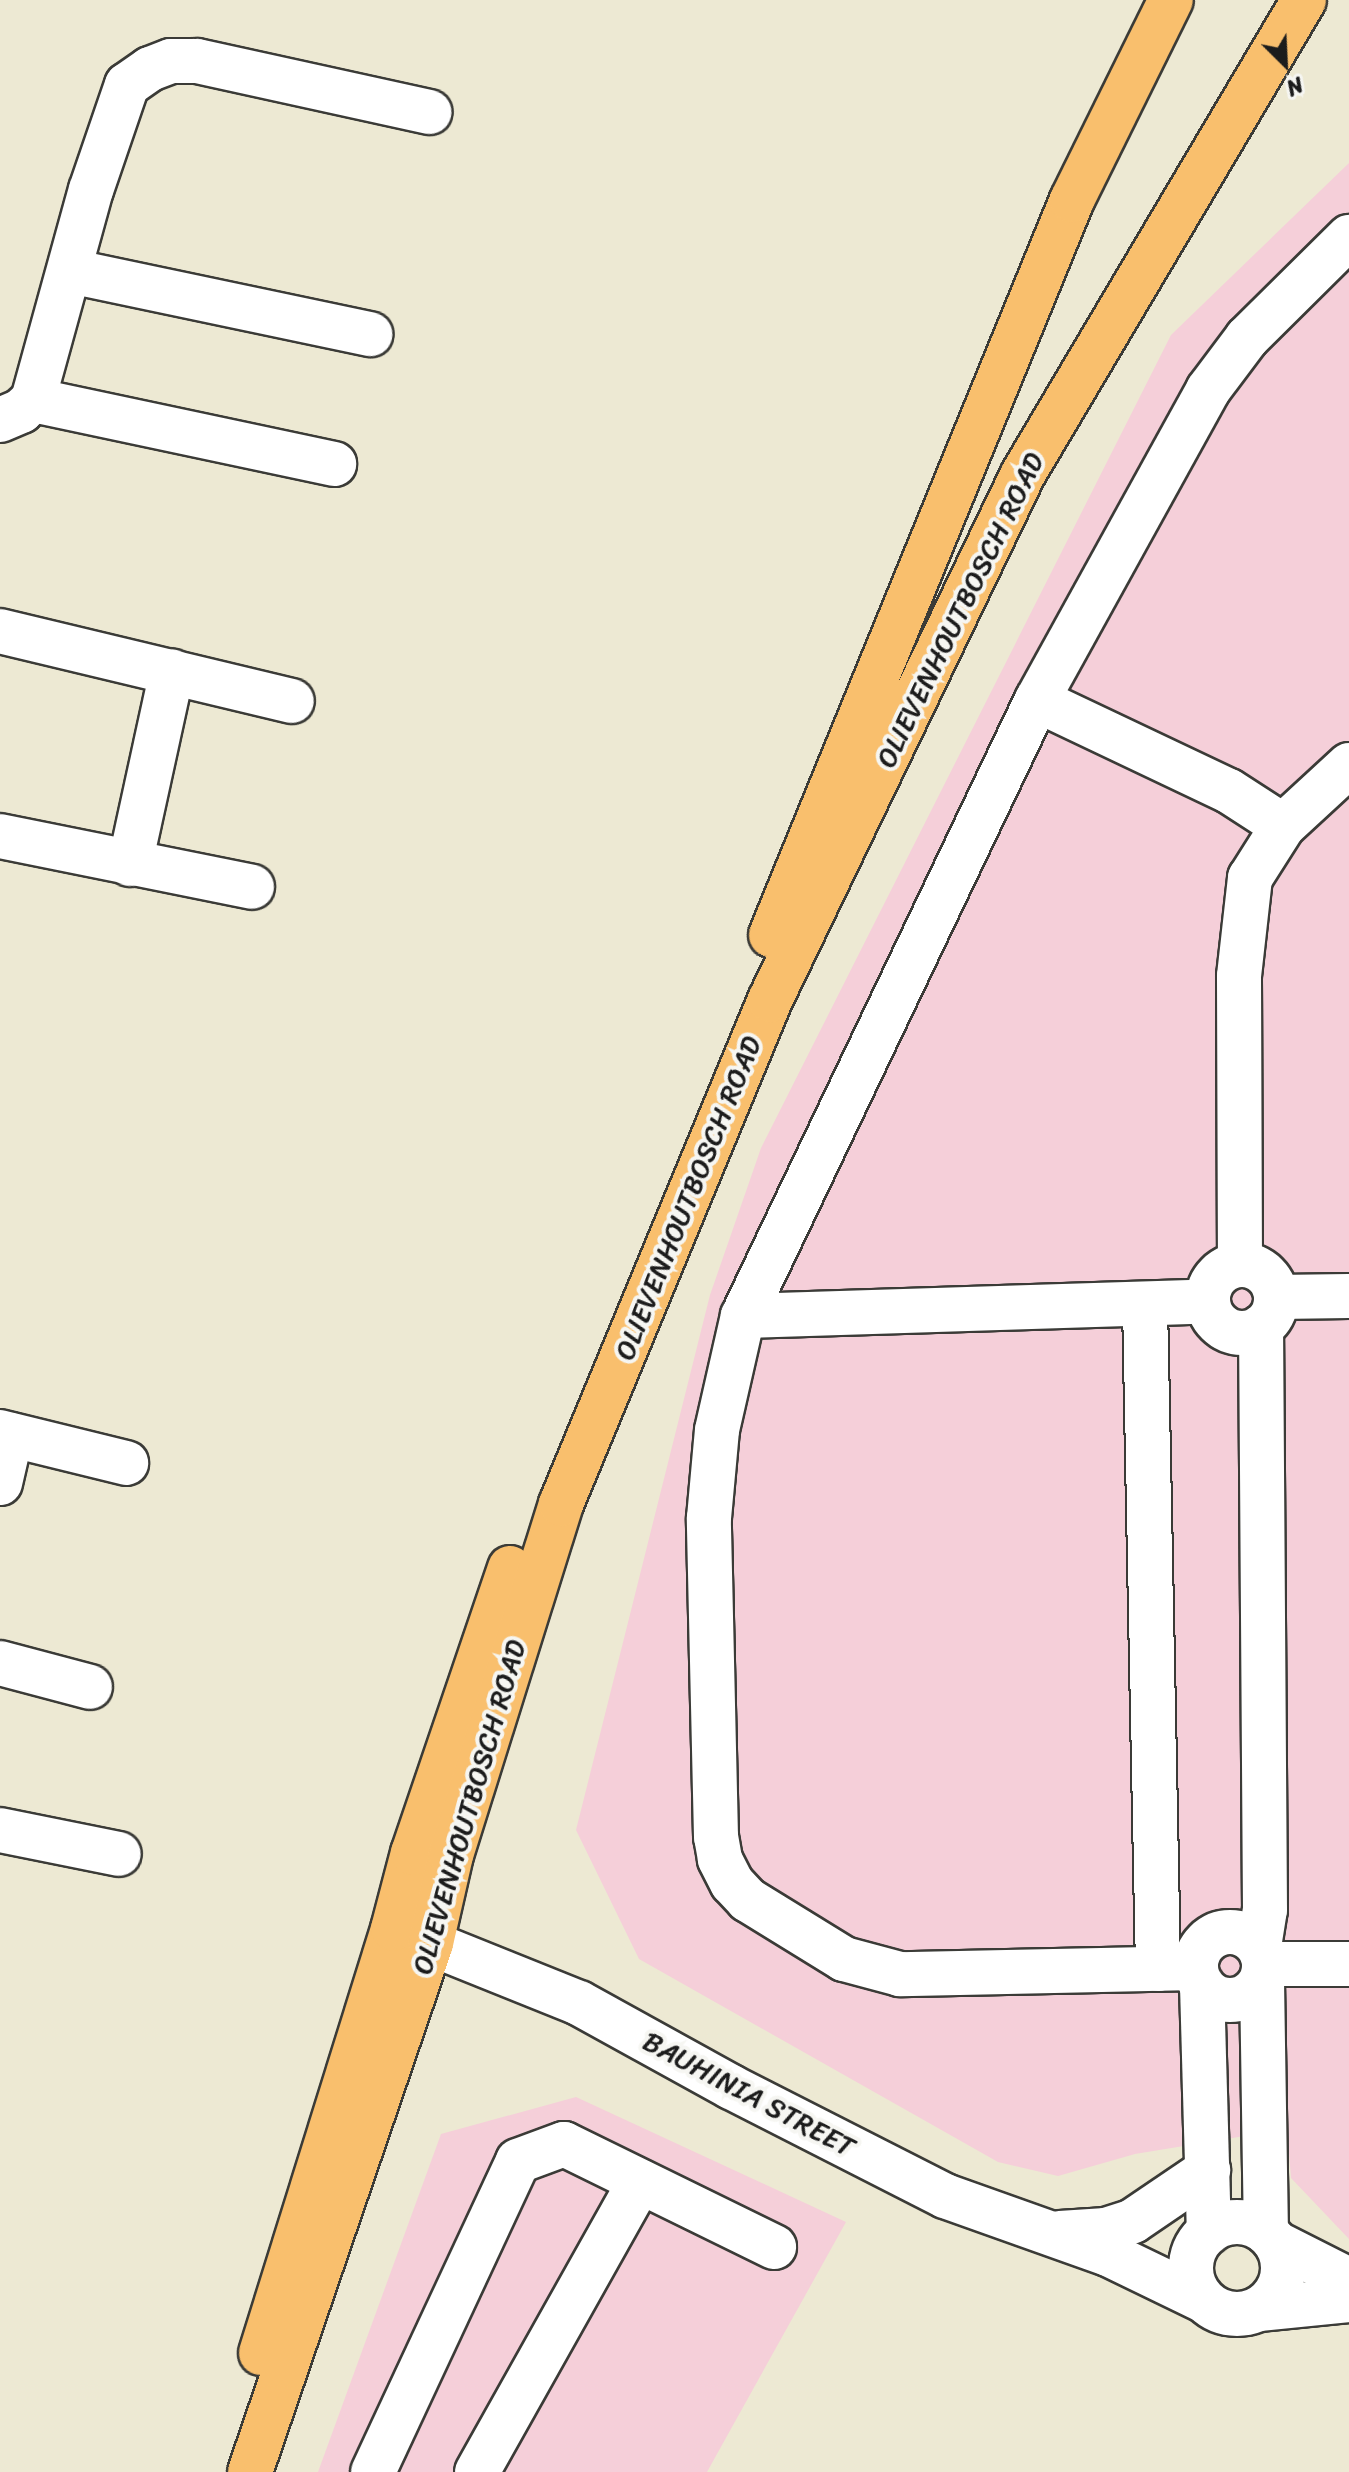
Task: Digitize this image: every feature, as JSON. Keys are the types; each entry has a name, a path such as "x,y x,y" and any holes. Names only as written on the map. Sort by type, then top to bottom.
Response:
{"main road":[{"name":"OLIEVENHOUTBOSCH ROAD","path":"250,2472 412,1936 413,1853 523,1531 1072,200 1171,0"},
{"name":"OLIEVENHOUTBOSCH ROAD","path":"225,2472 412,1936 451,1855 561,1504 770,1000 1023,474 1304,0"}],"street":[{"path":"334,464 16,410 70,271 91,190 127,85 150,69 171,61 197,61 429,112"},
{"path":"1185,1974 1204,1945 1226,1932 1250,1938 1262,1964 1255,1991 1232,2001 1210,1994 1185,1974 900,1974 844,1959 748,1900 732,1883 720,1859 716,1837 709,1518 717,1430 743,1316 1037,700 1208,390 1247,338 1349,237"},
{"path":"70,271 370,334"},
{"path":"0,631 292,701"},
{"path":"130,864 172,672"},
{"path":"1037,700 1229,791 1283,826"},
{"path":"1240,1265 1239,976 1250,878 1283,826 1349,765"},
{"path":"0,836 252,887"},
{"path":"1259,2309 1271,2300 1284,2273 1271,2238 1262,1964 1265,1910 1269,1312 1271,1280 1258,1268 1240,1265 1223,1270 1212,1284 1208,1301 1213,1318 1227,1330 1244,1333 1269,1312 1349,1296"},
{"path":"743,1316 1208,1301"},
{"path":"1145,1304 1185,1974 1208,2170 1204,2238 1192,2258 1192,2273 1203,2300 1229,2314 1349,2300"},
{"path":"0,1483 6,1433 126,1463"},
{"path":"0,1663 90,1687"},
{"path":"0,1830 119,1854"},
{"name":"BAUHINIA STREET","path":"412,1936 579,2003 731,2087 945,2196 1108,2254 1203,2300"},
{"path":"1262,1964 1349,1964"},
{"path":"373,2472 518,2161 564,2144 774,2247"},
{"path":"1050,2233 1106,2230 1133,2221 1208,2170"},
{"path":"477,2472 640,2182"},
{"path":"1204,2238 1238,2222 1349,2280"},
{"name":"BAUHINIA STREET","path":"1108,2254 1204,2238"}],"shaded area":[{"path":"1349,163 1349,2239 1291,2178 1287,2129 1135,2154 1058,2176 998,2162 639,1959 576,1830 710,1295 761,1148 1171,335"},
{"path":"576,2097 846,2222 707,2472 318,2472 441,2134"}]}
